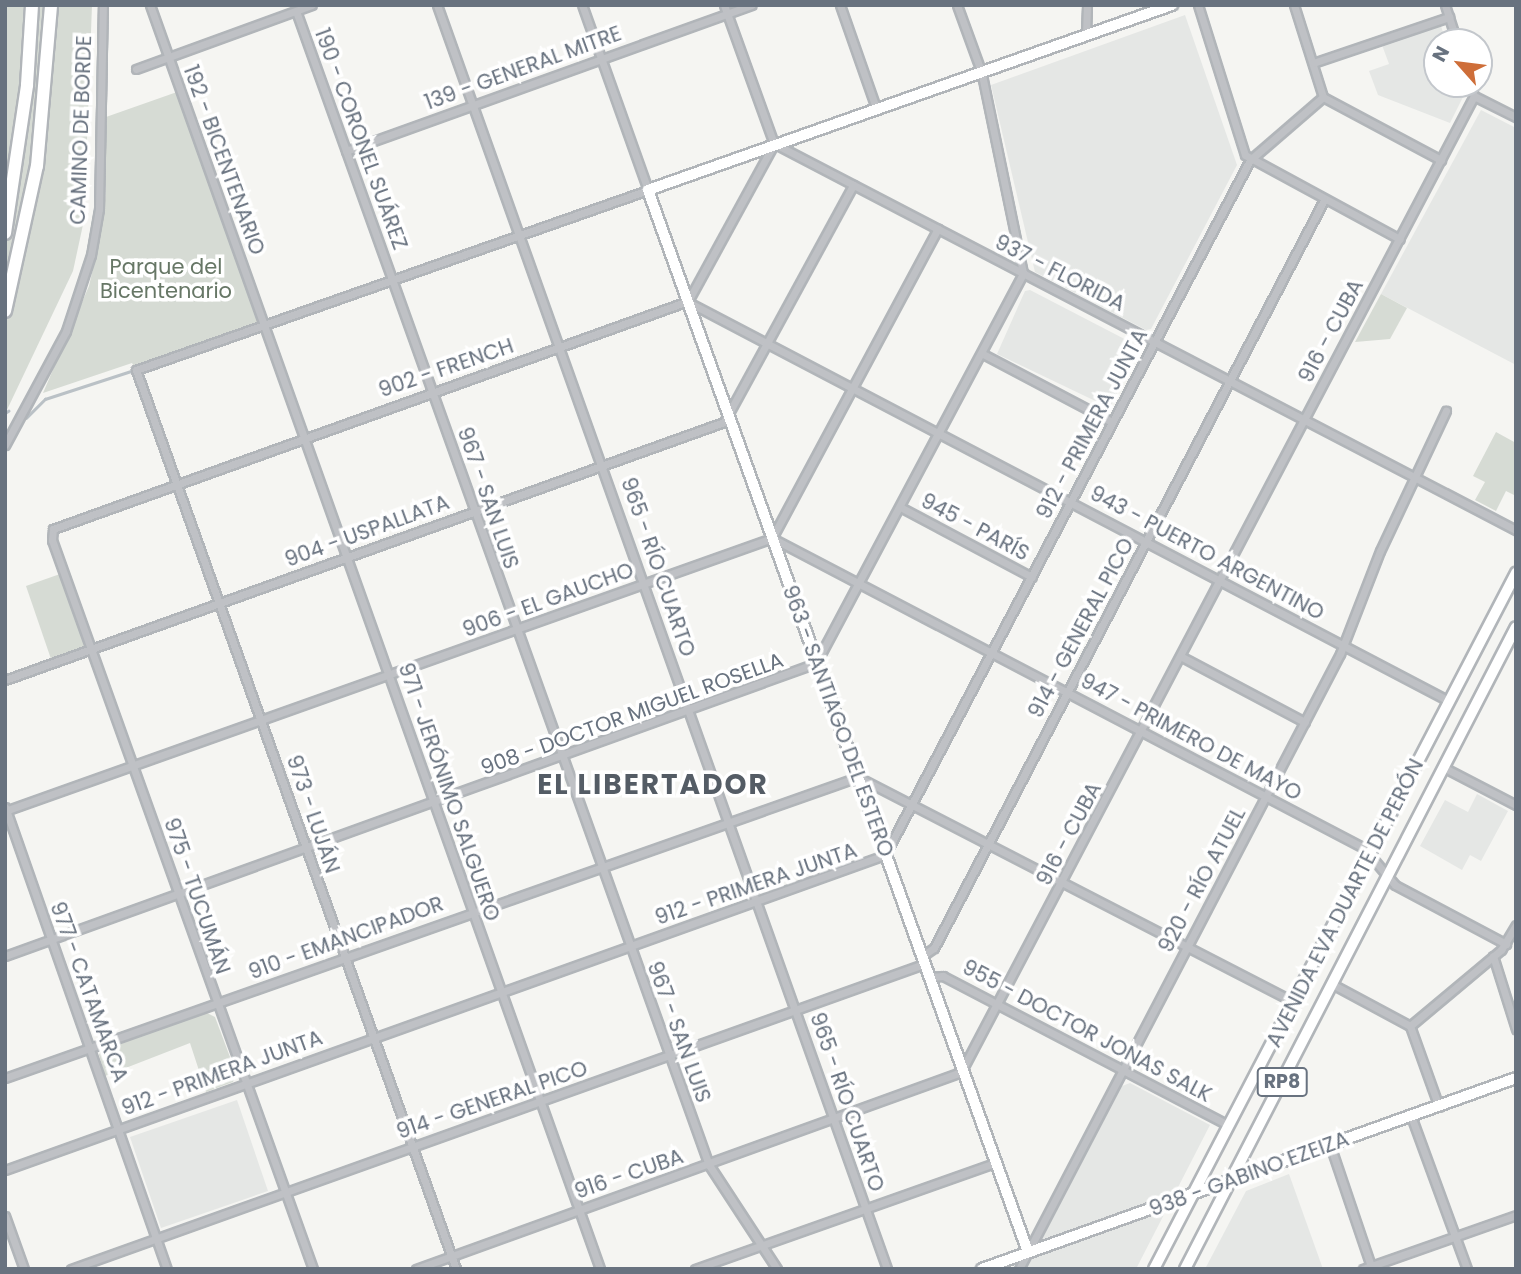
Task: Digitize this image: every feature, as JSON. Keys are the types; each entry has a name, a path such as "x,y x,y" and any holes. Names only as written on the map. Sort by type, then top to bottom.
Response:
{"highway":[{"path":"5,233 27,85 32,5"},
{"path":"5,312 37,166 51,5"}],"main road":[{"name":"AVENIDA EVA DUARTE DE PERÓN","path":"1154,1269 1516,573"},
{"name":"AVENIDA EVA DUARTE DE PERÓN","path":"1185,1269 1515,629"}],"street":[{"name":"CAMINO DE BORDE","path":"5,445 66,331 96,230 103,5"},
{"name":"192 - BICENTENARIO","path":"150,5 265,326"},
{"path":"136,69 312,5"},
{"name":"965 - RÍO CUARTO","path":"437,5 603,464 887,1269"},
{"path":"582,5 648,190"},
{"path":"688,301 774,144 724,5"},
{"name":"139 - GENERAL MITRE","path":"346,151 752,5"},
{"path":"840,5 876,108"},
{"path":"957,5 981,71 1023,273"},
{"path":"1086,34 1087,5"},
{"path":"265,326 1172,5"},
{"path":"1198,5 1248,158 1400,239"},
{"path":"1294,5 1323,97 1441,160"},
{"path":"1445,5 1452,28"},
{"name":"190 - CORONEL SUÁREZ","path":"296,11 392,279"},
{"path":"1313,63 1449,18"},
{"name":"912 - PRIMERA JUNTA","path":"5,1170 886,855 1248,158 1323,97"},
{"name":"916 - CUBA","path":"416,1269 961,1072 1064,883 1473,98"},
{"path":"1478,98 1516,117"},
{"name":"937 - FLORIDA","path":"774,144 1516,530"},
{"path":"729,417 853,185"},
{"name":"963 - SANTIAGO DEL ESTERO","path":"648,190 961,1072 1028,1252"},
{"name":"914 - GENERAL PICO","path":"71,1269 796,1011 923,960 934,948 1324,200"},
{"path":"772,538 855,389 938,229"},
{"name":"908 - DOCTOR MIGUEL ROSELLA","path":"5,956 563,758 816,663 902,508 1023,273"},
{"name":"967 - SAN LUIS","path":"392,279 709,1165 778,1269"},
{"name":"943 - PUERTO ARGENTINO","path":"688,301 1449,701"},
{"name":"902 - FRENCH","path":"51,534 57,525 688,301"},
{"name":"973 - LUJÁN","path":"265,326 136,370 456,1269"},
{"name":"971 - JERÓNIMO SALGUERO","path":"265,326 600,1269"},
{"path":"983,354 1112,422"},
{"name":"920 - RÍO ATUEL","path":"1019,1269 1345,645 1377,558 1416,478 1417,467 1446,411"},
{"name":"904 - USPALLATA","path":"5,680 474,512 729,417"},
{"name":"945 - PARÍS","path":"902,508 1032,577"},
{"name":"975 - TUCUMÁN","path":"51,534 313,1269"},
{"name":"906 - EL GAUCHO","path":"6,809 772,538"},
{"name":"947 - PRIMERO DE MAYO","path":"772,538 1266,796 1371,855 1387,878 1506,944"},
{"path":"1182,657 1305,722"},
{"path":"1443,767 1516,805"},
{"path":"858,777 1294,1002"},
{"name":"910 - EMANCIPADOR","path":"5,1079 727,820 858,777"},
{"name":"977 - CATAMARCA","path":"6,809 167,1269"},
{"path":"1410,1026 1506,944 1516,925"},
{"path":"1493,956 1516,1029"},
{"name":"955 - DOCTOR JONAS SALK","path":"929,977 943,976 1228,1125"},
{"path":"1332,984 1410,1026 1438,1107"},
{"name":"938 - GABINO EZEIZA","path":"982,1269 1516,1079"},
{"path":"1411,1116 1467,1269"},
{"path":"1330,1146 1367,1267 1516,1215"},
{"path":"695,1269 994,1163"},
{"path":"5,1216 24,1269"}],"shaded area":[{"path":"1185,15 1237,165 1151,329 1146,330 1035,272 991,85"},
{"path":"1423,32 1423,98 1462,98 1450,123 1378,95 1369,71 1389,64 1382,45"},
{"path":"1481,110 1516,128 1516,365 1381,294"},
{"path":"1030,290 1138,346 1110,408 997,354 1025,291"},
{"path":"1477,794 1508,811 1481,861 1470,855 1462,870 1420,846 1445,800 1468,812"},
{"path":"1130,1083 1210,1125 1136,1269 1026,1269 1122,1086"},
{"path":"237,1100 268,1191 161,1228 130,1137"},
{"path":"1289,1174 1323,1269 1205,1269 1246,1191"}],"green space":[{"path":"5,5 92,5 84,220 73,271 5,414"},
{"name":"Parque del Bicentenario","path":"177,92 259,323 135,368 132,363 43,393 89,286 106,193 106,117"},
{"path":"1381,294 1407,308 1390,339 1355,342"},
{"path":"1496,432 1516,443 1516,496 1506,491 1496,511 1475,500 1485,482 1473,476"},
{"path":"60,574 85,647 51,659 26,586"},
{"path":"207,1013 215,1017 236,1073 233,1082 206,1092 190,1043 105,1076 99,1055 101,1050"}],"waterway":[{"path":"26,418 45,399 131,371"}],"district":[{"name":"EL LIBERTADOR","path":"653,785"}]}
